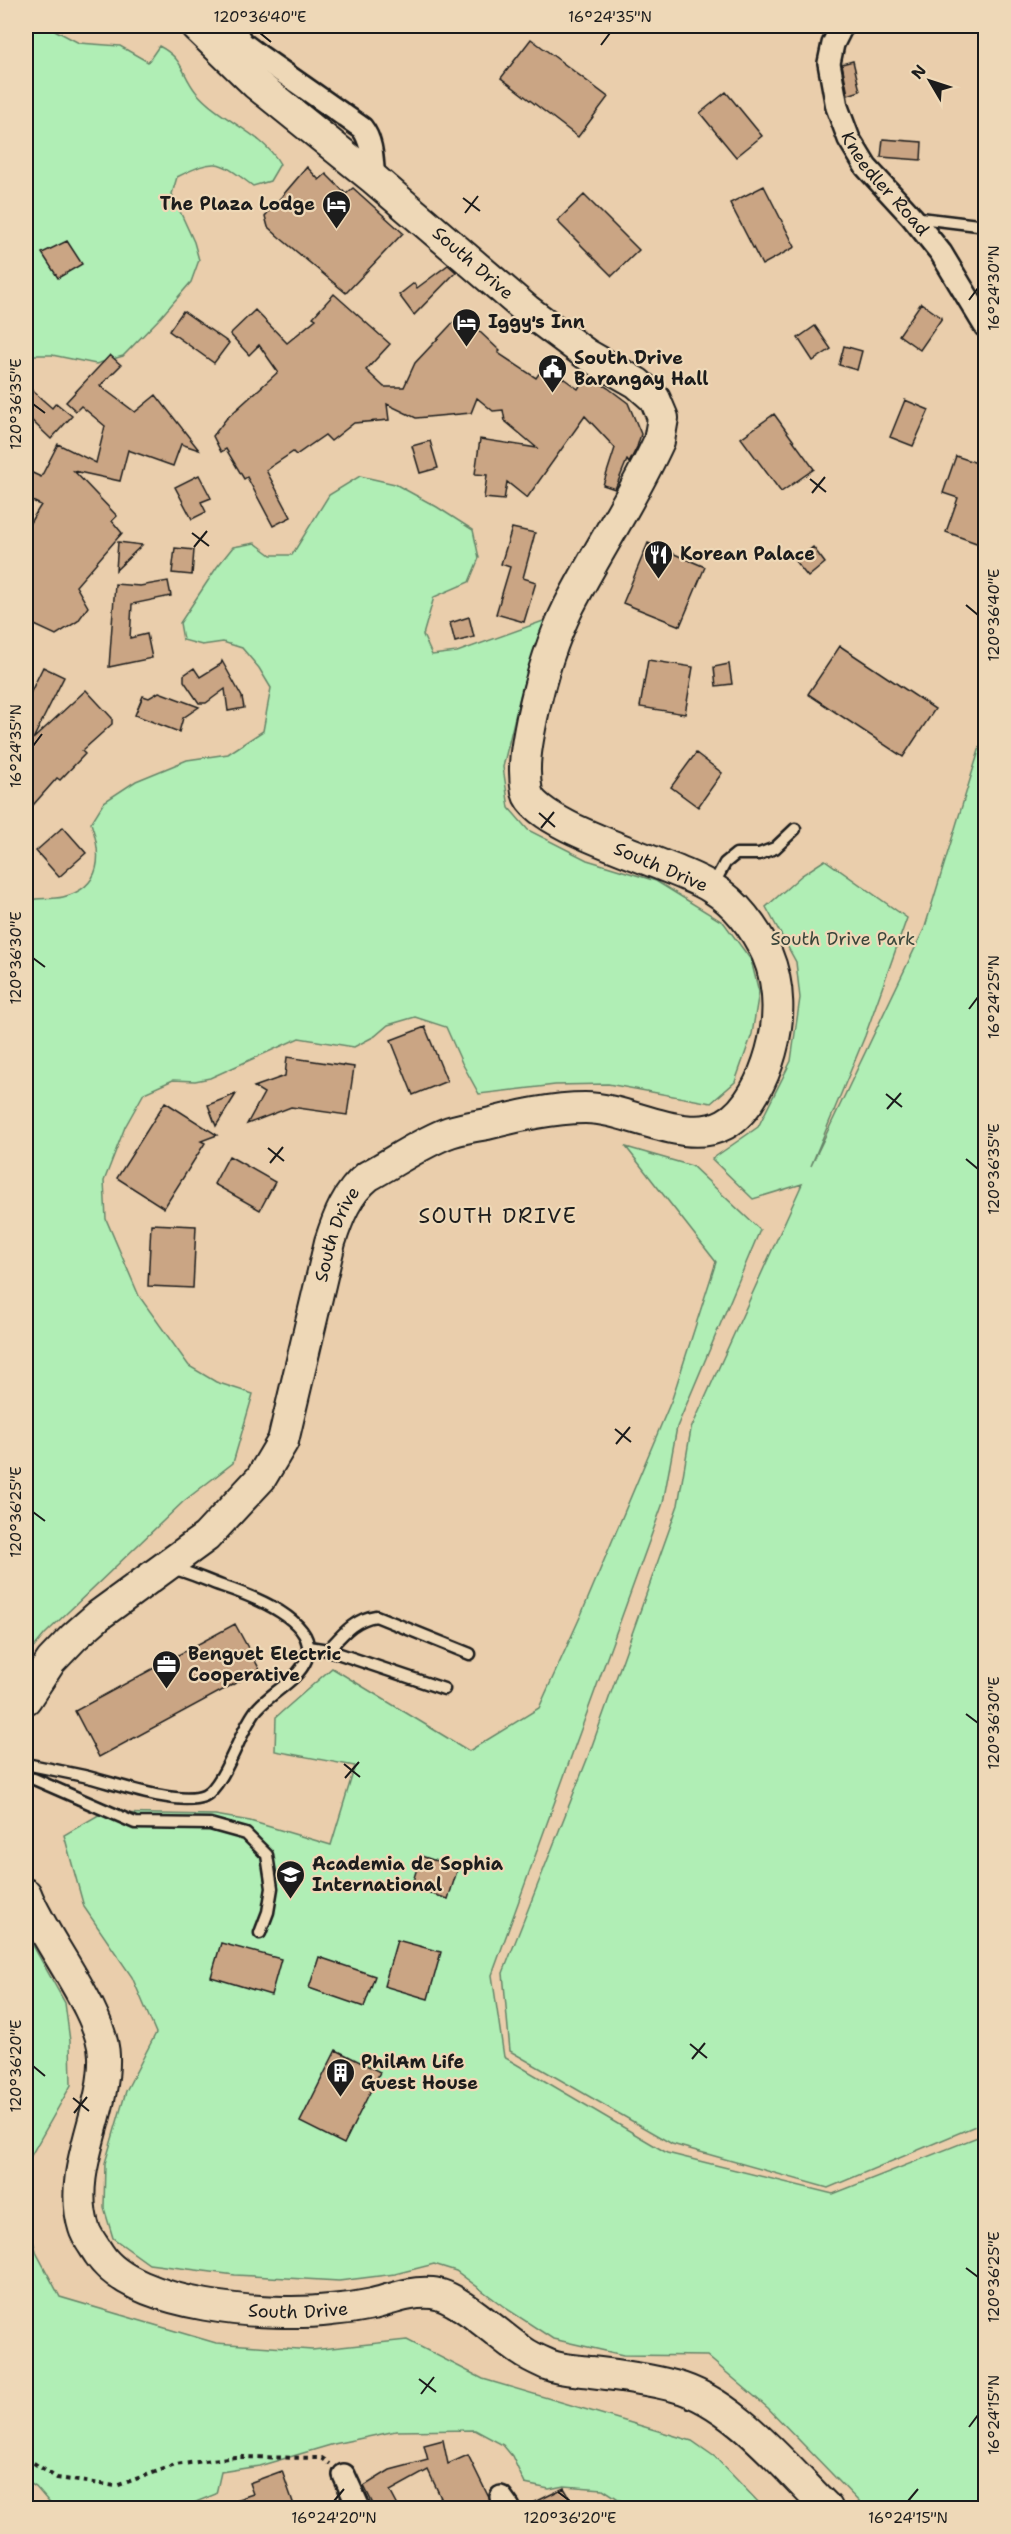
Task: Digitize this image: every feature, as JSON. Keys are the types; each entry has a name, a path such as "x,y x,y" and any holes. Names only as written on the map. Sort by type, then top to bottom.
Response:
{"main road":[{"name":"South Drive","path":"26,1698 51,1661 74,1637 99,1615 206,1536 261,1478 283,1441 330,1242 338,1218 356,1186 368,1176 450,1132 532,1113 588,1108 687,1131 707,1131 723,1125 736,1117 763,1076 772,1047 778,993 772,966 761,941 743,916 712,888 673,868 588,836 539,811 528,797 524,769 529,731 545,669 568,608 659,441 663,418 656,399 637,383 586,354 527,310 374,178 256,84 196,26"},
{"name":"South Drive","path":"26,1894 96,2023 105,2054 101,2092 79,2190 84,2228 101,2257 121,2276 151,2291 195,2302 263,2312 327,2311 371,2305 403,2295 434,2293 465,2308 522,2351 552,2367 674,2386 700,2395 723,2408 827,2508"}],"street":[{"path":"232,26 242,43 362,128 368,135 371,146 374,178"},
{"name":"Kneedler Road","path":"842,26 833,44 829,63 837,107 849,139 866,167 912,217 946,260 985,326"},
{"path":"344,2475 359,2508"}],"lane":[{"path":"912,217 986,226"},
{"path":"712,888 725,863 736,855 759,854 775,848 795,829"},
{"path":"26,1764 86,1776 133,1791 188,1798 205,1796 218,1783 257,1708 300,1670 309,1647 304,1634 295,1623 264,1602 189,1572 166,1567"},
{"path":"328,1650 354,1624 363,1618 376,1616 470,1654"},
{"path":"309,1647 328,1650 444,1689"},
{"path":"26,1778 43,1783 135,1823 210,1824 246,1834 267,1855 272,1888 268,1912 260,1933"}],"path":[{"path":"26,2458 57,2478 116,2486 175,2465 235,2457 322,2458 344,2475"}],"green space":[{"path":"26,26 47,26 79,43 120,46 148,62 159,46 178,61 191,85 206,102 263,143 280,164 270,181 253,186 224,166 217,164 201,166 177,177 172,194 194,242 199,260 191,282 123,356 96,364 52,355 26,355"},
{"path":"360,476 395,484 473,530 479,558 469,582 434,597 423,635 432,655 457,652 546,620 522,688 503,767 509,808 528,830 587,860 656,881 724,923 751,960 759,992 752,1034 735,1082 711,1103 608,1084 555,1085 479,1094 446,1027 415,1017 388,1025 375,1036 354,1047 299,1038 210,1078 195,1081 173,1080 144,1093 125,1127 104,1181 106,1219 139,1296 189,1366 216,1382 253,1394 233,1463 184,1501 45,1634 26,1657 26,901 63,897 86,886 92,878 98,858 91,823 104,802 136,781 187,760 228,754 263,731 271,688 259,668 242,648 223,642 202,645 183,640 180,623 233,547 255,543 271,555 292,555 329,495"},
{"name":"South Drive Park","path":"985,735 985,2122 828,2188 672,2144 510,2051 503,1973 588,1757 678,1505 691,1429 802,1184 753,1199 712,1159 758,1127 791,1061 800,998 796,962 766,907 802,875 825,860 907,918 865,1036 811,1166 925,927"},
{"path":"626,1147 692,1166 760,1230 677,1427 663,1503 492,1975 504,2057 667,2153 833,2194 985,2134 985,2508 865,2508 768,2408 707,2356 623,2355 553,2339 507,2309 456,2271 434,2264 395,2274 339,2281 235,2275 149,2264 113,2238 104,2208 105,2163 126,2091 156,2033 132,1977 84,1907 64,1835 102,1813 215,1815 250,1821 331,1845 355,1766 275,1751 276,1717 332,1668 469,1751 539,1708 581,1615 672,1399 716,1262"},
{"path":"26,1933 65,2003 70,2041 71,2085 28,2161 26,2197"},
{"path":"26,2218 37,2254 60,2297 216,2343 312,2350 407,2340 483,2379 692,2441 715,2457 764,2508 632,2508 603,2489 564,2486 549,2489 525,2484 512,2456 503,2445 475,2430 396,2431 334,2444 259,2466 221,2472 216,2494 181,2508 54,2508 36,2487 26,2481"}],"building":[{"path":"531,39 608,97 578,137 501,78"},
{"path":"853,61 860,91 848,95 842,64"},
{"path":"726,92 762,136 736,157 700,113"},
{"path":"883,139 922,142 921,160 881,157"},
{"name":"The Plaza Lodge","path":"307,167 319,180 326,174 346,194 353,188 403,233 346,293 268,227 265,216"},
{"path":"764,186 795,247 762,265 730,203"},
{"path":"584,195 639,250 612,276 557,221"},
{"path":"67,241 82,264 58,278 42,253"},
{"path":"448,265 456,272 414,315 399,295 414,283 417,288"},
{"path":"334,294 390,344 366,370 384,387 404,387 415,363 461,314 500,351 498,353 536,378 545,365 578,389 587,375 608,388 628,403 641,434 637,447 629,463 627,460 615,489 603,485 615,448 585,416 527,498 507,482 504,500 484,498 487,475 475,474 480,439 537,448 505,421 503,410 493,411 477,398 471,413 416,418 387,404 389,420 354,423 331,441 325,435 296,455 293,452 266,470 291,517 273,526 247,477 244,479 226,449 221,452 213,436 226,419 278,372 259,345 249,355 230,334 255,310 287,343 316,319 313,317"},
{"path":"921,303 942,318 920,350 899,335"},
{"path":"183,311 229,343 214,363 169,331"},
{"path":"815,326 831,349 813,361 798,338"},
{"path":"844,346 862,351 857,370 839,365"},
{"path":"110,355 121,365 100,386 135,412 156,395 199,450 181,444 173,466 128,450 120,481 74,471 117,516 112,521 122,533 76,586 88,607 78,621 56,635 26,621 26,529 41,505 26,498 26,470 41,477 58,444 96,463 105,426 81,406 76,411 66,402"},
{"path":"26,385 52,408 56,403 72,416 51,439 26,415"},
{"path":"905,400 929,410 913,446 890,437"},
{"path":"774,414 814,469 781,492 741,438"},
{"path":"430,441 438,468 420,473 412,446"},
{"path":"956,456 986,466 986,536 982,545 946,532 958,498 943,493"},
{"path":"199,475 211,498 201,502 206,512 192,519 175,487"},
{"path":"512,528 535,533 523,578 536,582 524,622 496,614 510,567 501,564"},
{"path":"118,542 142,545 116,570"},
{"path":"648,543 705,567 680,626 623,603"},
{"path":"813,547 825,563 808,577 795,561"},
{"path":"175,548 194,550 192,575 172,573"},
{"path":"168,581 171,596 132,604 130,638 147,634 152,658 109,667 115,584 140,586"},
{"path":"469,617 474,637 455,642 450,623"},
{"path":"840,646 935,709 903,757 808,694"},
{"path":"648,660 693,667 685,714 640,707"},
{"path":"222,661 242,697 244,708 228,711 225,689 206,703 199,703 184,681 184,675 194,668 200,677 221,664"},
{"path":"729,664 732,684 716,686 714,667"},
{"path":"43,667 64,677 33,739 86,690 112,718 112,724 82,751 85,754 60,780 57,778 26,813 26,702"},
{"path":"159,692 199,707 183,718 179,732 135,715 143,696 149,698"},
{"path":"696,753 722,773 698,807 671,787"},
{"path":"63,827 86,853 59,877 36,851"},
{"path":"425,1027 447,1081 413,1095 391,1040"},
{"path":"287,1057 354,1067 347,1115 291,1107 247,1124 264,1093 254,1087 285,1076"},
{"path":"236,1094 216,1126 208,1105"},
{"path":"165,1102 217,1135 201,1141 205,1143 164,1208 117,1178"},
{"path":"229,1156 275,1182 260,1210 214,1184"},
{"path":"151,1224 196,1226 193,1288 148,1286"},
{"name":"Benguet Electric Cooperative","path":"235,1624 260,1670 99,1757 75,1711"},
{"path":"421,1856 458,1868 448,1899 411,1887"},
{"path":"397,1940 441,1952 428,1999 384,1986"},
{"path":"221,1943 281,1959 271,1995 211,1977"},
{"path":"319,1957 375,1976 364,2007 309,1988"},
{"name":"PhilAm Life Guest House","path":"336,2050 380,2072 344,2144 300,2122"},
{"path":"443,2440 448,2464 468,2455 494,2508 422,2508 441,2498 428,2470 390,2491 399,2508 375,2508 364,2486 390,2470 428,2460 424,2445"},
{"path":"282,2471 295,2508 218,2508 217,2506 253,2494 249,2483"},
{"path":"564,2488 576,2508 523,2508"}],"place":[{"name":"The Plaza Lodge","path":"336,230"},
{"name":"Iggy's Inn","path":"467,348"},
{"name":"South Drive Barangay Hall","path":"553,394"},
{"name":"Korean Palace","path":"659,580"},
{"name":"Benguet Electric Cooperative","path":"167,1690"},
{"name":"Academia de Sophia International","path":"291,1900"},
{"name":"PhilAm Life Guest House","path":"340,2098"}],"district":[{"name":"SOUTH DRIVE","path":"498,1216"}]}
